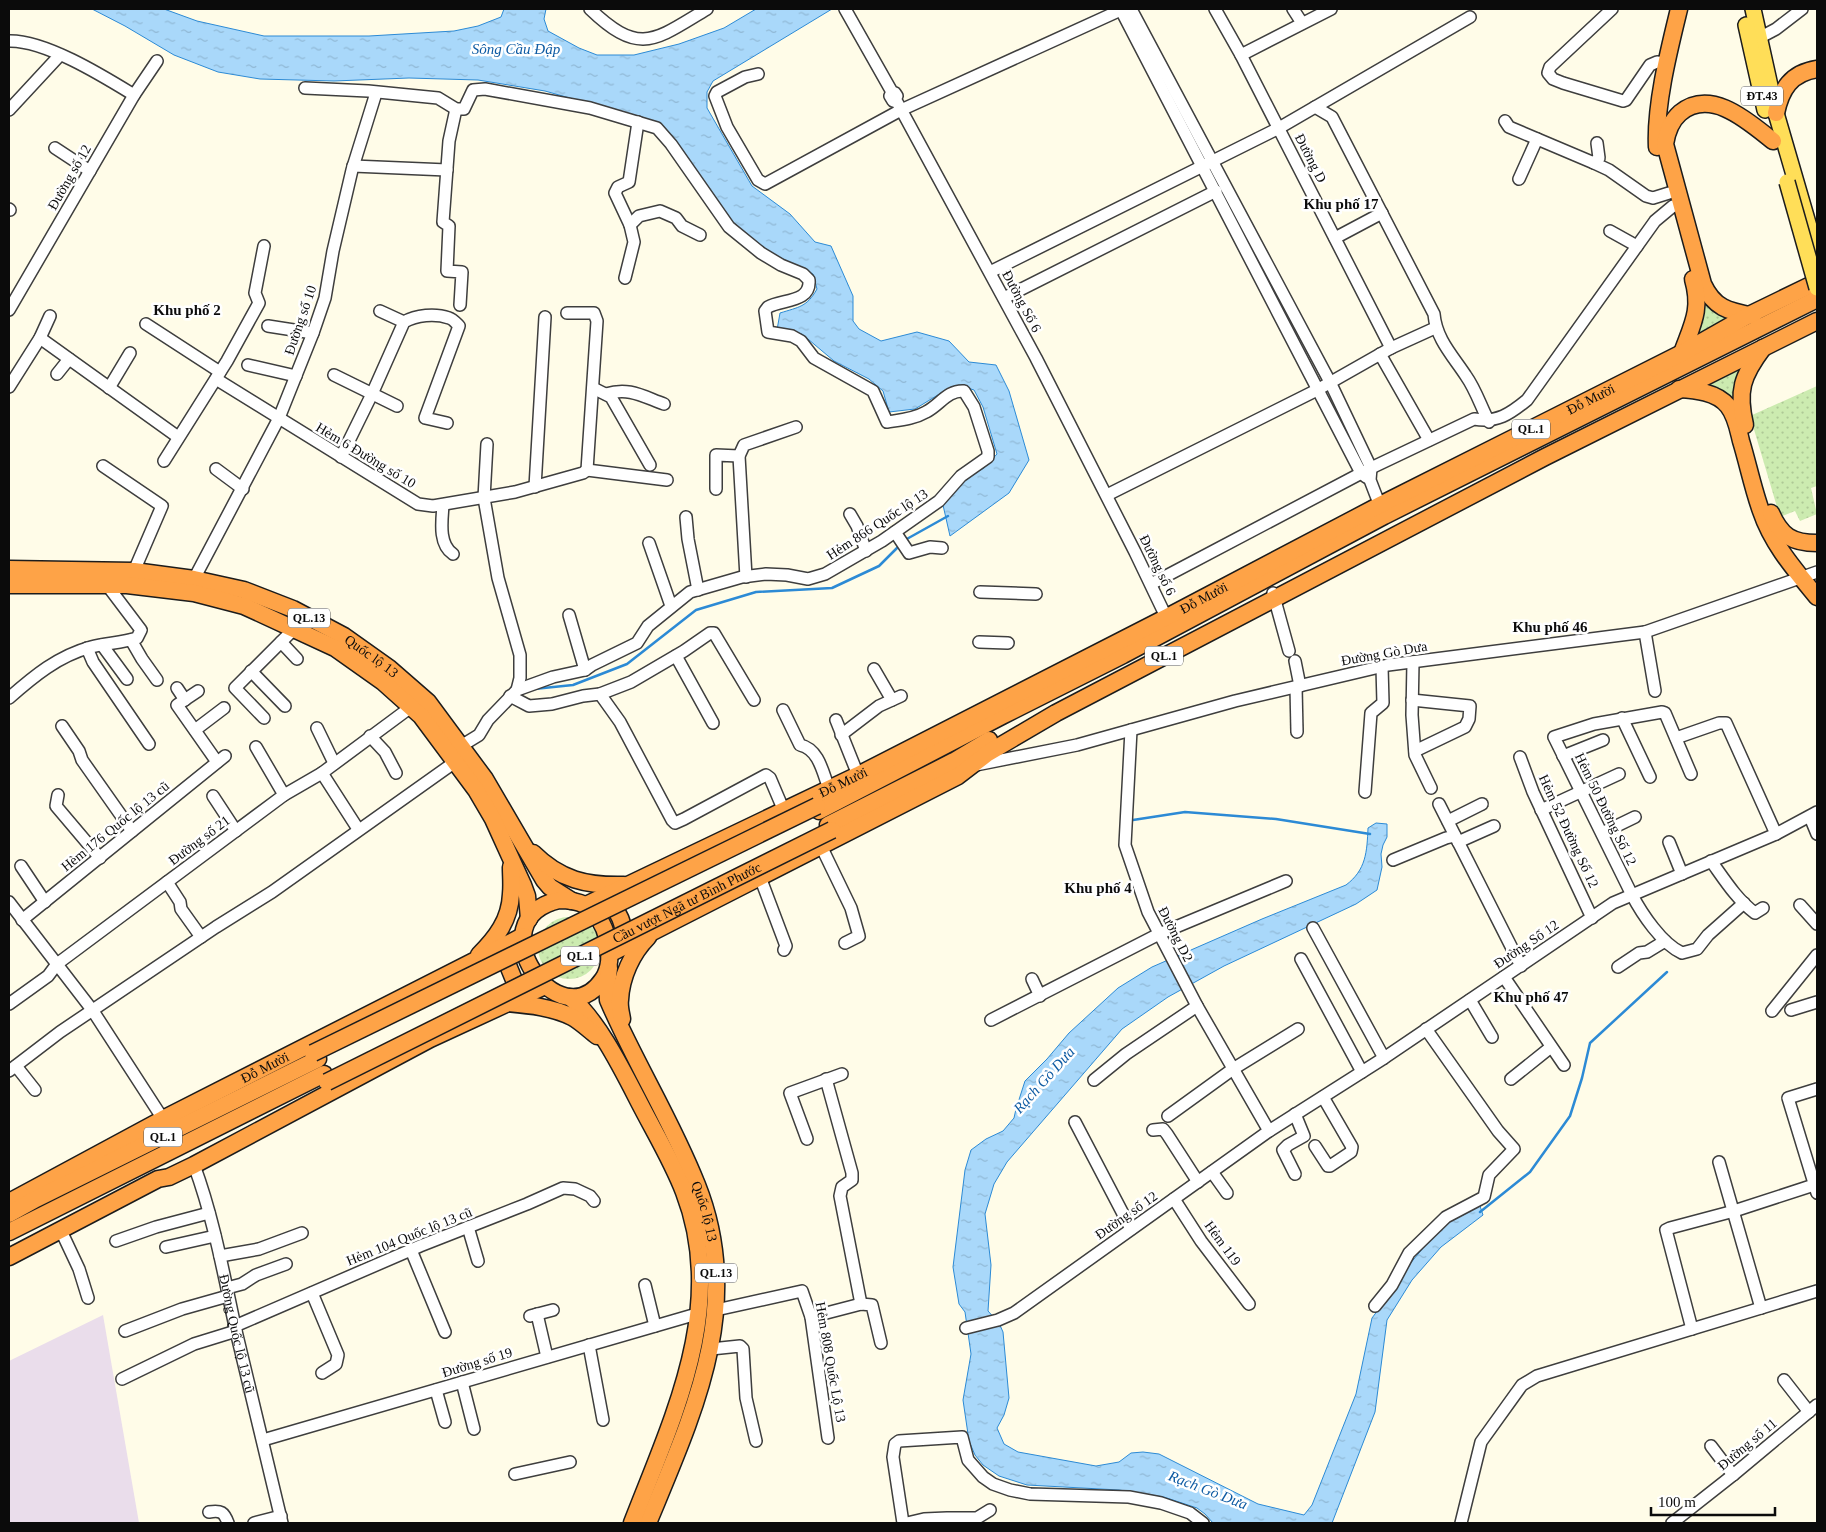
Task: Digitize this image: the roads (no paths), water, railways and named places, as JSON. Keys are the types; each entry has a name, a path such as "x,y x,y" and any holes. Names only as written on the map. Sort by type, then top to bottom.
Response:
{"highway":[{"path":"1679,9 1657,121 1657,149 1708,294 1717,304 1726,309 1772,321"},
{"path":"1667,131 1665,126 1666,113 1689,9"},
{"path":"1776,113 1782,91 1787,85 1800,75 1817,69"},
{"path":"1682,353 1694,319 1698,297 1673,196 1665,144 1667,131 1673,121 1685,109 1701,103 1710,103 1723,107 1750,122 1773,141"},
{"name":"Đỗ Mười","path":"818,809 945,747 1169,623 1682,353 1749,315 1817,282"},
{"name":"Đỗ Mười","path":"1382,510 1817,298"},
{"name":"Đỗ Mười","path":"830,827 961,762 988,753 1056,713 1274,595 1663,388 1817,312"},
{"name":"Đỗ Mười","path":"610,960 626,945 958,776 961,762 995,737 1679,389 1817,321"},
{"path":"1764,347 1752,362 1743,380 1740,392 1740,403 1748,436 1777,526 1787,537 1796,541 1817,543"},
{"path":"1679,389 1706,393 1718,398 1727,405 1736,423 1760,510 1771,536 1810,575 1817,597"},
{"name":"Quốc lộ 13","path":"9,569 134,571 194,579 244,590 293,610 344,636 389,668 428,702 458,758 462,778 488,821 527,896 529,919"},
{"name":"Quốc lộ 13","path":"9,585 127,585 194,593 244,606 335,648 384,682 421,716 458,758 486,779 534,865 547,884 586,901"},
{"name":"Đỗ Mười","path":"586,901 626,885 784,811 1169,623"},
{"path":"945,747 953,727 1002,716"},
{"path":"988,753 995,737"},
{"name":"Cầu vượt Ngã tư Bình Phước","path":"315,1056 818,809"},
{"name":"Cầu vượt Ngã tư Bình Phước","path":"188,1155 326,1078 830,827"},
{"path":"519,836 542,862 561,875 587,883 626,885"},
{"path":"472,962 495,937 505,921 511,897 513,869"},
{"name":"QL.13","path":"570,997 537,990 536,978 530,966 522,936 529,919 540,907 549,902 559,900 586,901 606,935 610,960"},
{"path":"586,901 611,905 624,925 626,945"},
{"path":"623,1032 619,1002 622,986 637,948 654,931"},
{"name":"Đỗ Mười","path":"9,1202 33,1194 167,1126 522,936"},
{"path":"500,948 514,980 519,986 537,990"},
{"path":"570,997 579,996 593,990 605,977 610,960"},
{"name":"Quốc lộ 13","path":"610,960 607,985 608,1000 675,1134 704,1204 714,1252 717,1279 684,1382 632,1523"},
{"name":"QL.1","path":"9,1232 188,1155 537,990"},
{"name":"Quốc lộ 13","path":"570,997 586,1011 605,1042 652,1126 684,1192 696,1234 701,1279 708,1311 711,1349 703,1381 648,1523"},
{"path":"507,1003 535,1006 566,1015 579,1022 605,1042"},
{"name":"Đỗ Mười","path":"9,1214 53,1178 315,1056"},
{"name":"QL.1","path":"9,1264 161,1185 188,1155"},
{"name":"QL.1","path":"9,1257 158,1179 169,1177"},
{"name":"QL.1","path":"9,1196 33,1194"}],"main road":[{"name":"ĐT.43","path":"1743,9 1757,78 1773,141 1791,180"},
{"name":"ĐT.43","path":"1753,9 1791,180"},
{"path":"1791,180 1817,254"},
{"path":"1791,180 1817,288"}],"street":[{"path":"590,9 618,32 632,38 646,39 661,37 707,9"},
{"name":"Đường Số 6","path":"845,9 1004,298 1117,516"},
{"path":"758,74 745,77 717,92 715,96 732,134 758,180 765,184 896,102 1125,9 1207,164 1330,382 1382,510"},
{"name":"Đường D","path":"1215,9 1279,128 1391,348"},
{"path":"1293,9 1302,24"},
{"path":"1241,55 1331,9"},
{"path":"1612,9 1550,67 1549,76 1562,83 1623,101 1626,100 1650,64 1657,62 1668,63"},
{"path":"1759,38 1802,9"},
{"path":"990,272 1279,128 1470,17"},
{"path":"9,41 23,41 60,55 89,68 134,95"},
{"path":"9,110 60,55"},
{"name":"Đường số 12","path":"9,310 134,95 157,61"},
{"path":"306,88 368,90 376,93 438,98 456,109 464,109 473,90 485,89 574,105 638,122 629,182 618,187 615,193 630,225 634,242 625,278"},
{"name":"Đường số 10","path":"194,579 279,418 313,334 326,298 333,251 353,166 376,93"},
{"path":"1315,107 1332,117 1434,314 1435,328 1457,365 1466,376 1489,422"},
{"path":"456,109 449,141 443,222 449,226 447,271 462,272 460,305"},
{"path":"1504,121 1509,127 1594,162 1609,170 1646,196 1653,198 1673,196"},
{"name":"Hẻm 866 Quốc lộ 13","path":"12,1069 60,1032 201,937 272,892 458,758 488,720 514,693 553,678 585,670 637,643 648,626 690,592 746,577 766,574 788,575 808,579 825,574 866,551 899,539 939,501 960,476 977,465 989,454 974,408 964,391 958,391 944,397 927,412 908,420 887,422 873,391 814,358 801,341 766,327 765,311 768,307 792,301 804,295 809,288 809,280 802,274 766,256 729,227 671,144 657,128 638,122"},
{"path":"1519,179 1537,139"},
{"path":"1594,162 1599,158 1597,143"},
{"path":"55,148 90,172"},
{"path":"1207,164 1216,191 1317,390 1367,473"},
{"path":"353,166 447,170"},
{"path":"1004,298 1216,191"},
{"path":"1151,584 1429,440 1474,420 1489,422 1512,413 1527,400 1673,196"},
{"path":"630,225 639,216 660,211 676,218 682,226 700,235"},
{"path":"1334,238 1382,213"},
{"path":"1610,231 1637,246"},
{"path":"164,461 218,375 260,302 255,293 264,246"},
{"path":"380,312 404,322"},
{"path":"568,313 594,313 596,321 587,470 667,480"},
{"path":"9,387 40,338 50,316"},
{"path":"341,457 404,322 418,316 451,318 459,326 425,418 447,423"},
{"path":"535,487 545,317"},
{"name":"Hẻm 6 Đường số 10","path":"146,324 279,418 418,504 433,506 484,498 535,487 583,473 587,470"},
{"path":"268,326 313,334"},
{"path":"1107,495 1317,390 1391,348 1435,328"},
{"path":"40,338 178,437"},
{"path":"109,388 130,353"},
{"path":"1380,354 1429,440"},
{"path":"57,374 69,359"},
{"path":"248,365 296,376"},
{"path":"334,375 397,406"},
{"path":"593,388 611,397 650,465"},
{"path":"606,394 618,390 629,391 664,404"},
{"path":"746,577 739,456 744,445 796,427"},
{"path":"486,444 484,498 498,578 520,655 520,678 514,693 529,706 552,704 582,696 600,694 631,682 676,656 710,633 714,633 754,700"},
{"path":"716,489 716,455 739,456"},
{"path":"103,466 162,506 134,571"},
{"path":"216,469 243,489"},
{"path":"443,505 444,542 453,554"},
{"path":"850,514 857,526 866,551"},
{"name":"Đường số 6","path":"1117,516 1169,623"},
{"path":"686,517 688,539 698,590"},
{"path":"899,539 909,553 930,547 942,548"},
{"path":"649,543 671,606"},
{"name":"Đường Gò Dưa","path":"961,762 1077,745 1235,701 1382,667 1645,632 1810,575"},
{"path":"9,698 38,672 63,658 87,648 137,638 141,630 107,585"},
{"path":"980,592 1036,594"},
{"path":"1274,595 1292,656 1298,686 1297,732"},
{"path":"569,614 585,670"},
{"path":"264,718 235,688 295,628"},
{"path":"1645,632 1655,692"},
{"path":"131,640 157,680"},
{"path":"281,642 297,659"},
{"path":"979,642 1008,643"},
{"path":"102,645 128,679"},
{"path":"87,648 94,662 150,744"},
{"path":"676,656 714,723"},
{"path":"1413,662 1412,700 1415,754 1431,788"},
{"path":"1366,792 1371,713 1383,703 1382,667"},
{"path":"841,735 879,706 896,698 874,669"},
{"path":"251,671 285,706"},
{"path":"177,688 185,700"},
{"path":"198,692 177,705 194,730 224,708"},
{"path":"600,694 620,722 675,823 766,775 770,778 784,811"},
{"path":"1412,700 1470,706 1469,719 1465,727 1415,751"},
{"name":"Đường số 21","path":"9,1004 48,976 57,964 284,795 322,772 411,707"},
{"path":"783,710 800,746 808,747 814,752 830,789"},
{"path":"1650,777 1622,718 1657,712 1665,713 1691,774"},
{"name":"Hẻm 50 Đường Số 12","path":"1622,718 1594,724 1554,737 1639,909 1665,941"},
{"path":"836,720 858,775"},
{"path":"1676,738 1719,722 1726,723 1776,834"},
{"path":"62,726 79,751 82,760 132,831"},
{"path":"317,728 334,763"},
{"name":"Hèm 176 Quốc lộ 13 cũ","path":"22,920 221,759 194,730"},
{"name":"Đường D2","path":"1131,730 1125,844 1148,912 1197,1006 1269,1131"},
{"path":"370,736 385,752 396,773"},
{"path":"1563,756 1603,740"},
{"path":"256,747 284,795"},
{"name":"Hẻm 52 Đường Số 12","path":"1520,757 1541,810 1592,918"},
{"path":"322,772 358,829"},
{"path":"1541,810 1581,790 1620,774"},
{"path":"58,795 56,806 100,858"},
{"path":"213,796 236,831"},
{"path":"1439,804 1521,966"},
{"path":"1448,821 1482,804"},
{"path":"1814,815 1817,834"},
{"name":"Đường Số 12","path":"1269,1131 1384,1058 1612,904 1776,834 1814,815"},
{"path":"1602,833 1635,818"},
{"path":"1393,860 1446,838 1457,839 1494,826"},
{"path":"1669,842 1682,874"},
{"path":"821,846 851,908 859,936 845,943"},
{"path":"1711,861 1744,903 1755,913 1763,908"},
{"path":"21,866 45,902"},
{"path":"760,877 783,935 786,946 784,950"},
{"path":"992,1020 1159,934 1286,881"},
{"path":"167,882 180,902 181,909 201,937"},
{"path":"9,902 92,1012 167,1126"},
{"path":"1618,967 1639,953 1647,952 1665,941 1682,953 1697,949 1708,935 1744,903"},
{"path":"1800,905 1817,924"},
{"path":"1312,928 1384,1058"},
{"path":"1772,1011 1817,955"},
{"path":"1301,959 1362,1072"},
{"path":"1504,977 1564,1066"},
{"path":"1032,979 1040,996"},
{"path":"1470,1000 1492,1037"},
{"path":"1791,1010 1817,1002"},
{"path":"1094,1080 1126,1054 1197,1006"},
{"path":"1168,1116 1233,1069 1298,1029"},
{"path":"1375,1306 1392,1285 1409,1253 1446,1217 1484,1197 1488,1175 1514,1149 1498,1131 1426,1029"},
{"path":"1511,1079 1551,1047"},
{"path":"12,1069 35,1090"},
{"path":"807,1139 790,1093 842,1074"},
{"path":"826,1079 852,1173 852,1180 842,1187 840,1196 861,1304"},
{"path":"1692,1329 1666,1230 1817,1187 1788,1098 1817,1088"},
{"path":"1314,1146 1328,1166 1351,1152 1352,1147 1323,1097"},
{"path":"1295,1114 1304,1136 1282,1150 1295,1174"},
{"path":"1075,1122 1131,1229"},
{"path":"1153,1130 1163,1129 1168,1134 1198,1182"},
{"name":"Đường số 12","path":"966,1328 998,1320 1014,1313 1269,1131"},
{"name":"Đường Quốc lộ 13 cũ","path":"188,1155 209,1213 215,1236 282,1520"},
{"path":"1719,1162 1761,1308"},
{"path":"1212,1172 1227,1193"},
{"name":"Hẻm 104 Quốc lộ 13 cũ","path":"122,1379 194,1344 236,1328 411,1250 563,1188 576,1189 590,1196 594,1201"},
{"name":"Hẻm 119","path":"1174,1199 1201,1241 1248,1304"},
{"path":"116,1241 156,1226 209,1213"},
{"path":"468,1227 478,1261"},
{"path":"220,1256 259,1249 302,1233"},
{"path":"63,1235 88,1298"},
{"path":"166,1247 215,1236"},
{"path":"411,1250 445,1332"},
{"path":"125,1331 228,1292 256,1275 286,1264"},
{"path":"645,1286 656,1326"},
{"name":"Hẻm 808 Quốc Lộ 13","path":"708,1311 802,1291 811,1317 828,1438"},
{"path":"1461,1523 1481,1442 1522,1385 1537,1376 1817,1291"},
{"path":"312,1293 338,1355 336,1364 322,1373"},
{"path":"811,1317 861,1304 872,1305 881,1343"},
{"path":"546,1357 534,1315 552,1310"},
{"name":"Đường số 19","path":"263,1440 708,1311"},
{"path":"589,1344 603,1420"},
{"path":"711,1349 740,1346 743,1349 746,1398 756,1441"},
{"path":"1784,1380 1813,1408"},
{"path":"462,1382 474,1429"},
{"path":"436,1390 445,1422"},
{"name":"Đường số 11","path":"1672,1523 1813,1408"},
{"path":"990,1510 977,1518 954,1520 924,1519 905,1523 893,1457 895,1444 899,1441 962,1437 968,1460 983,1477 993,1484 1030,1494 1124,1497 1161,1503 1190,1513 1204,1523"},
{"path":"1711,1446 1733,1475"},
{"path":"515,1474 570,1462"},
{"path":"209,1512 221,1511 225,1514 228,1523"},
{"path":"254,1523 282,1520"}],"water":[{"name":"Sông Cầu Đập","path":"92,9 164,9 197,21 264,36 369,36 454,31 478,26 501,17 504,9 546,9 544,19 548,31 579,48 597,55 634,55 679,44 724,28 756,9 832,9 713,81 707,92 707,108 752,186 790,214 815,242 831,246 853,296 853,321 859,329 881,341 917,332 949,341 969,362 996,365 1009,391 1029,460 1009,493 950,536 943,505 960,481 984,468 997,454 983,407 974,390 959,385 941,393 915,409 889,412 883,391 869,379 834,361 802,334 777,330 780,313 802,306 810,300 817,289 813,274 773,254 731,223 670,135 633,116 545,91 478,80 409,78 334,81 260,79 218,72 174,55"},
{"path":"1376,823 1387,824 1387,837 1381,854 1382,867 1377,890 1356,904 1224,966 1168,997 1122,1029 1007,1162 994,1184 985,1214 991,1265 988,1311 999,1323 1003,1332 1009,1398 1004,1415 997,1428 1004,1444 1018,1452 1096,1466 1119,1462 1131,1453 1159,1454 1258,1504 1304,1515 1312,1505 1356,1394 1372,1318 1409,1265 1437,1231 1479,1203 1483,1215 1441,1247 1412,1280 1387,1320 1375,1412 1332,1523 1213,1523 1197,1508 1164,1497 1119,1490 1027,1485 999,1476 983,1465 975,1455 969,1441 963,1400 971,1354 965,1312 959,1304 953,1267 965,1170 971,1150 986,1139 1003,1131 1014,1118 1025,1081 1069,1033 1118,988 1152,967 1346,885 1358,873 1361,867 1366,853 1368,828"}],"waterway":[{"path":"905,540 948,516"},
{"path":"534,689 573,685 627,664 696,610 756,592 832,588 879,566 899,546"},
{"name":"Rạch Gò Dưa","path":"1133,820 1185,812 1276,819 1370,834"},
{"path":"1480,1212 1530,1172 1570,1116 1582,1078 1590,1043 1667,972"}],"district":[{"name":"Khu phố 17","path":"1341,204"},
{"name":"Khu phố 2","path":"187,310"},
{"name":"Khu phố 46","path":"1550,627"},
{"name":"Khu phố 4","path":"1098,888"},
{"name":"Khu phố 47","path":"1531,997"}]}
